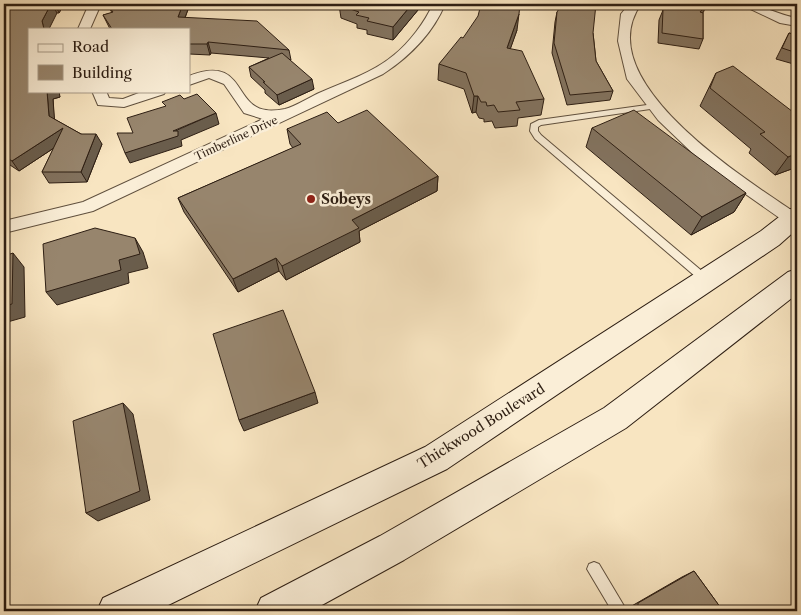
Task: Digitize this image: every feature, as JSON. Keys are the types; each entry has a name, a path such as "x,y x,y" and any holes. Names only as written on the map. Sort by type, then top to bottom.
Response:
{"main road":[{"name":"Thickwood Boulevard","path":"116,611 436,458 796,219"},
{"path":"274,611 392,548 615,418 797,279"}],"street":[{"path":"84,28 94,7 108,4"},
{"name":"Timberline Drive","path":"4,227 87,207 400,58 433,18 439,4"},
{"path":"636,4 626,14 624,41 632,76 654,106 712,164 796,219"},
{"path":"746,4 784,20 797,22"},
{"path":"190,80 209,73 229,81 249,110 266,116 290,112"},
{"path":"99,92 103,102 124,104 155,92"}],"lane":[{"path":"654,106 539,123 534,126 534,131 538,137 706,280"},
{"path":"594,569 620,611"}],"building":[{"path":"10,4 51,4 42,21 44,28 28,28 28,92 47,92 49,116 81,134 96,134 81,172 42,172 63,128 12,161 4,156 4,13"},
{"path":"117,4 183,4 178,17 257,21 289,50 208,42 207,44 190,44 190,28 111,28 103,15 113,12 109,7"},
{"path":"412,4 393,27 367,21 369,18 356,15 359,12 339,5"},
{"path":"481,4 520,4 519,14 507,48 522,51 544,99 516,102 520,110 498,112 494,105 487,106 486,102 481,102 478,96 474,96 466,73 439,64 461,37 463,38 478,16"},
{"path":"562,4 596,4 593,33 596,61 613,91 570,95 554,43 557,12"},
{"path":"668,4 707,4 700,12 703,13 703,39 662,33 663,10"},
{"path":"789,33 797,35 797,53 782,48"},
{"path":"282,53 312,79 277,95 249,67"},
{"path":"733,66 797,115 797,153 788,157 760,134 765,132 710,88 716,73"},
{"path":"197,94 216,113 173,131 178,131 178,136 125,153 117,133 133,133 127,118 166,106 162,102 180,95 184,99"},
{"path":"367,110 438,176 352,220 359,228 282,266 276,258 233,279 178,198 301,144 287,129 327,112 338,123"},
{"path":"634,110 746,193 702,217 592,128"},
{"path":"95,228 135,238 140,254 119,260 121,270 46,292 43,244"},
{"path":"13,253 12,304 4,306 4,256"},
{"path":"283,310 315,392 239,420 213,334"},
{"path":"123,403 140,491 86,513 73,421"},
{"path":"694,571 723,611 624,611 629,608 638,608 638,603"}],"place":[{"name":"Sobeys","path":"311,199"}]}
